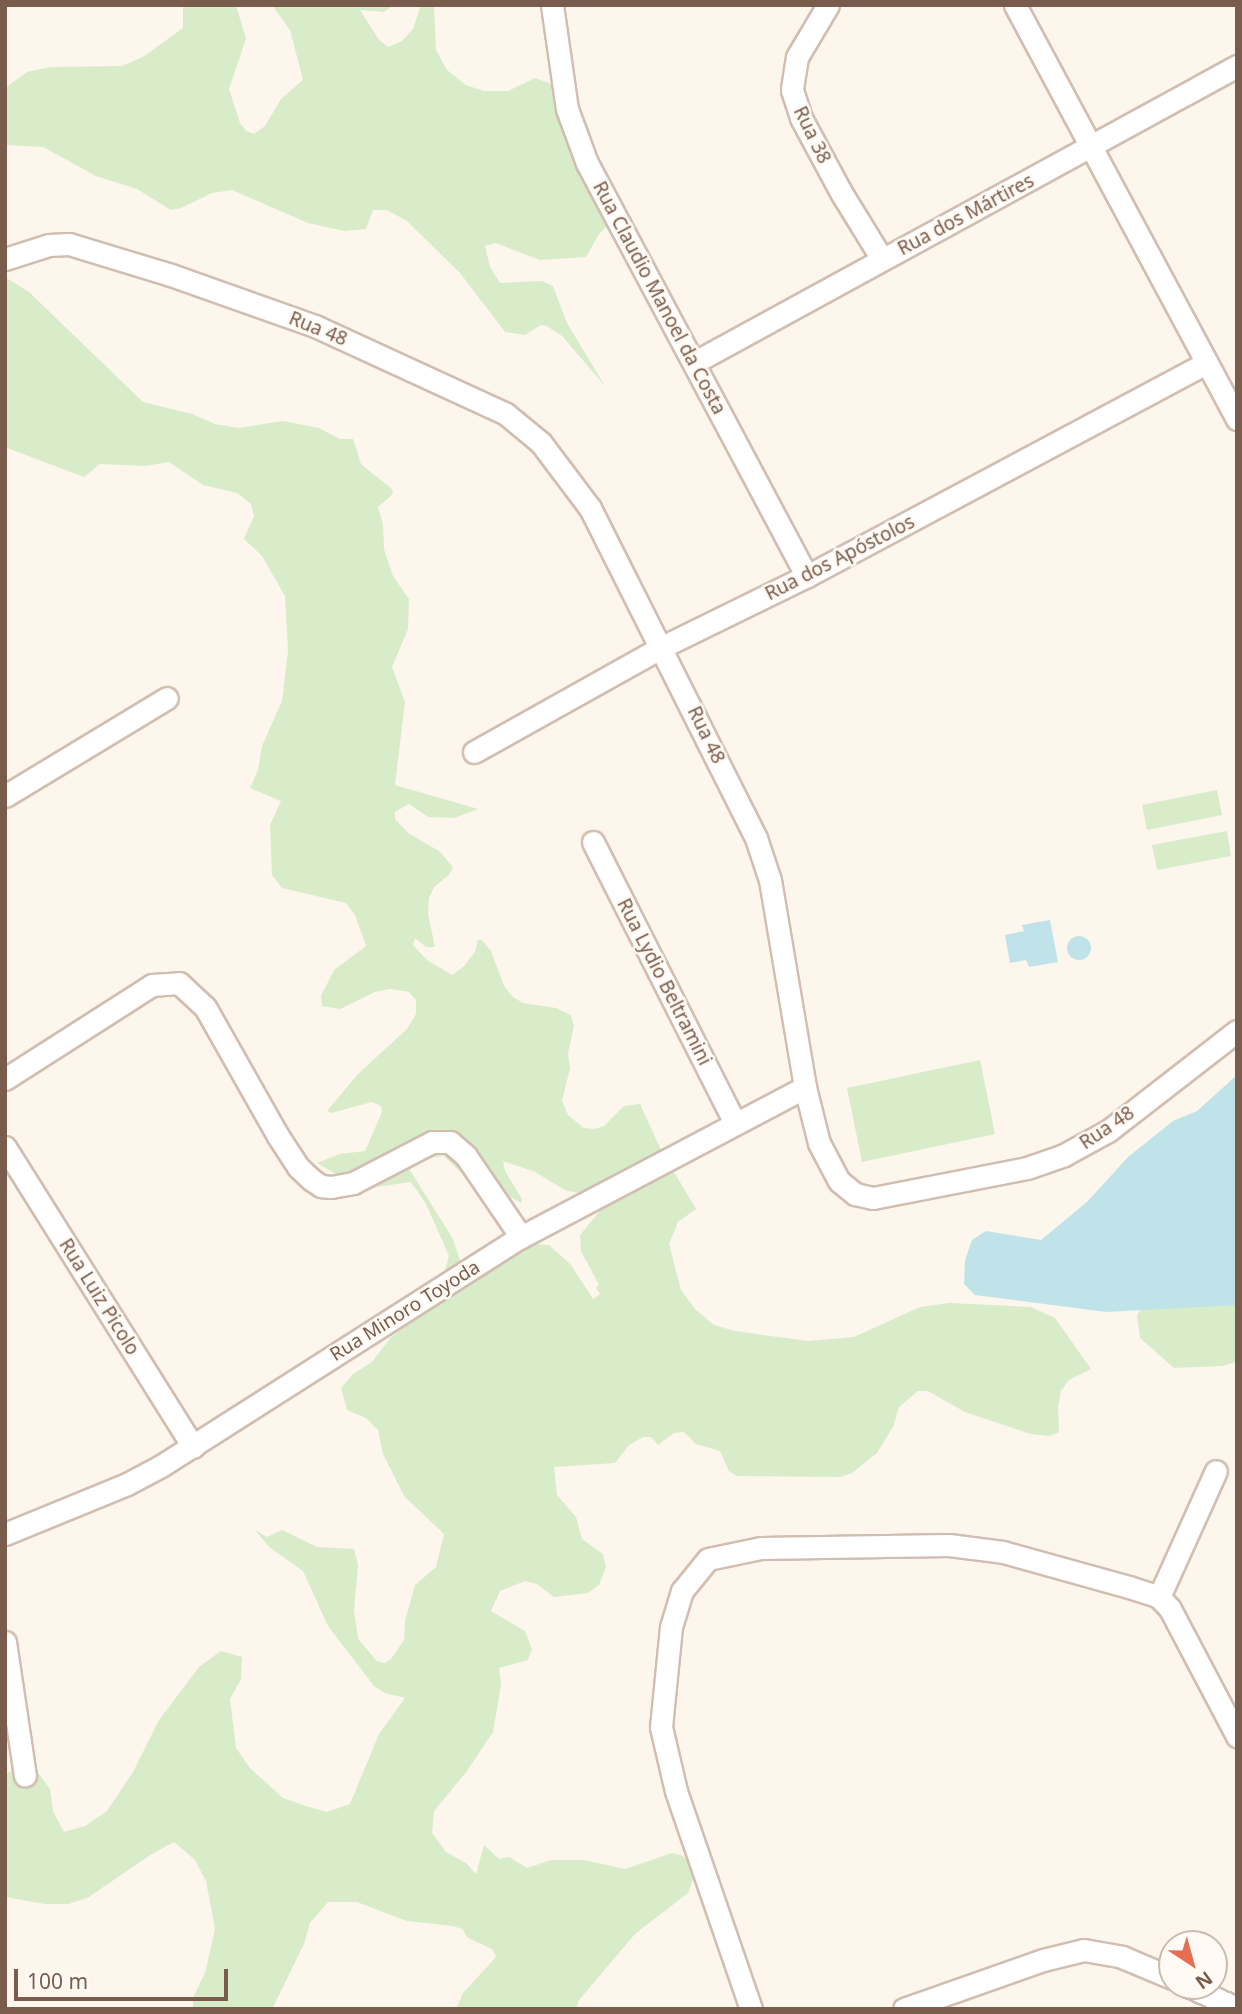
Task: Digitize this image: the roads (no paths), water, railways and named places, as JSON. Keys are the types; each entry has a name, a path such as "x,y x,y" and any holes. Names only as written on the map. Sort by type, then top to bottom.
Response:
{"street":[{"name":"Rua Claudio Manoel da Costa","path":"552,5 567,109 582,152 807,576"},
{"name":"Rua 38","path":"828,5 797,57 792,90 807,129 882,259"},
{"path":"1015,5 1237,419"},
{"name":"Rua dos Mártires","path":"695,362 1090,149 1237,66"},
{"name":"Rua 48","path":"5,259 49,245 69,244 91,248 315,326 506,414 541,443 590,508 662,647 762,855 769,880 805,1087 819,1143 833,1172 855,1194 873,1198 1027,1168 1064,1156 1108,1131 1237,1031"},
{"name":"Rua dos Apóstolos","path":"474,752 662,647 807,576 1206,363"},
{"path":"5,796 167,698"},
{"name":"Rua Lydio Beltramini","path":"593,842 735,1123"},
{"path":"5,1079 152,985 179,983 205,1007 278,1136 312,1180 321,1186 353,1183 432,1142 450,1142 466,1156 521,1237"},
{"name":"Rua Minoro Toyoda","path":"5,1534 127,1485 193,1447 521,1237 805,1087"},
{"name":"Rua Luiz Picolo","path":"5,1147 193,1447"},
{"path":"1158,1597 1216,1471"},
{"path":"751,2009 676,1791 661,1727 671,1627 681,1591 708,1559 720,1554 761,1548 949,1545 1003,1552 1158,1597 1170,1609 1237,1736"},
{"path":"5,1642 25,1776"},
{"path":"904,2009 1043,1960 1084,1950 1122,1956 1158,1972"},
{"path":"1219,2000 1237,2008"}],"water":[{"path":"1050,920 1058,962 1029,967 1026,960 1010,963 1005,935 1024,931 1022,925"},
{"path":"1079,936 1087,940 1091,948 1087,956 1079,960 1071,956 1067,948 1071,940"},
{"path":"1237,1075 1237,1305 1106,1312 975,1295 964,1284 965,1260 972,1240 986,1231 1041,1240 1087,1202 1128,1157 1173,1121 1197,1111"}]}
